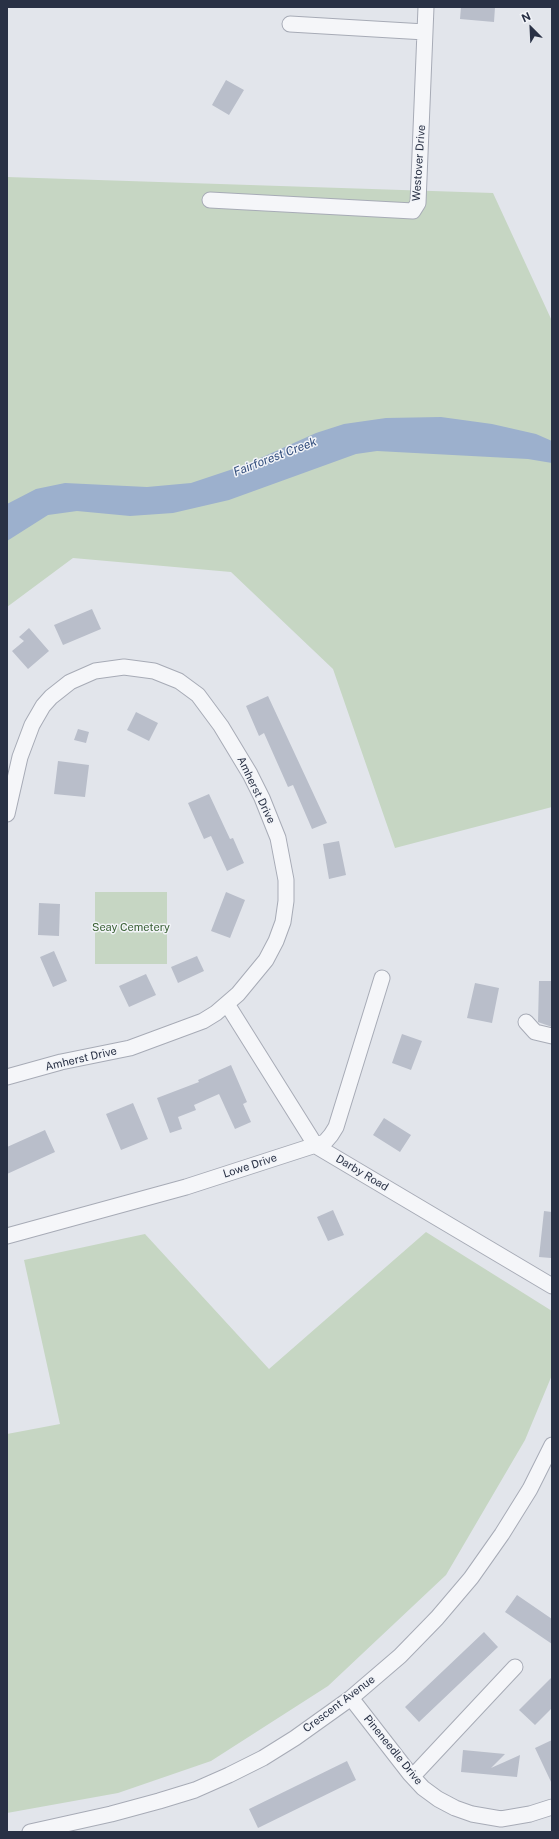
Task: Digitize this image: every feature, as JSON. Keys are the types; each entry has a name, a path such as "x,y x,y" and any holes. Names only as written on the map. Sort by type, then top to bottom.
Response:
{"street":[{"name":"Westover Drive","path":"210,200 413,211 418,203 426,7"},
{"path":"290,24 425,32"},
{"name":"Amherst Drive","path":"7,814 20,757 32,725 51,698 70,682 95,671 124,667 154,671 179,681 189,687 205,704 221,726 262,798 278,838 286,880 286,901 276,942 258,972 238,994 216,1013 203,1021 150,1042 130,1048 61,1062 7,1077"},
{"name":"Lowe Drive","path":"7,1236 186,1187 316,1146 324,1142 336,1127 382,978"},
{"name":"Darby Road","path":"227,1004 316,1146 552,1286"},
{"path":"526,1022 534,1032 552,1036"},
{"name":"Crescent Avenue","path":"30,1832 111,1814 195,1790 263,1758 295,1738 351,1698 400,1656 438,1618 472,1578 530,1489 552,1445"},
{"path":"413,1776 515,1667"},
{"name":"Pineneedle Drive","path":"351,1698 423,1788 454,1808 487,1818 516,1818 552,1807"}],"green space":[{"path":"7,177 493,193 552,321 552,807 395,848 333,669 231,572 73,558 7,607"},
{"name":"Seay Cemetery","path":"95,892 167,892 167,964 95,964"},
{"path":"426,1232 552,1311 552,1375 525,1440 446,1575 328,1686 211,1761 118,1793 7,1813 7,1434 60,1424 24,1260 145,1234 269,1369"}],"water":[{"name":"Fairforest Creek","path":"441,417 492,424 536,434 552,441 552,463 528,459 377,451 356,454 229,500 173,513 130,516 77,511 48,515 7,541 7,504 36,489 65,483 147,487 191,483 245,465 316,433 344,424 386,418"}],"building":[{"path":"461,7 495,7 494,22 460,19"},
{"path":"226,80 244,90 229,115 212,105"},
{"path":"92,609 101,629 63,645 54,625"},
{"path":"29,628 49,651 28,669 12,651 24,641 19,637"},
{"path":"268,696 327,823 312,829 293,785 288,787 264,733 259,736 246,706"},
{"path":"136,712 158,723 149,741 127,730"},
{"path":"78,729 89,732 86,743 74,740"},
{"path":"58,761 89,765 85,797 54,794"},
{"path":"209,794 230,839 233,838 244,863 227,871 211,836 204,839 188,803"},
{"path":"339,841 346,875 329,879 323,844"},
{"path":"226,892 245,900 230,938 211,931"},
{"path":"39,903 60,904 59,936 38,935"},
{"path":"54,951 67,981 53,987 40,957"},
{"path":"197,956 204,971 178,983 171,967"},
{"path":"146,974 156,995 129,1007 119,986"},
{"path":"539,981 552,981 552,1027 538,1022"},
{"path":"475,983 499,988 492,1023 467,1018"},
{"path":"402,1034 422,1041 411,1070 392,1063"},
{"path":"231,1065 247,1102 243,1104 251,1122 235,1129 219,1094 194,1105 196,1110 178,1117 182,1129 170,1133 157,1098 199,1082 198,1080"},
{"path":"133,1103 148,1139 121,1150 106,1114"},
{"path":"384,1118 411,1135 400,1152 373,1135"},
{"path":"45,1130 55,1152 7,1174 7,1147"},
{"path":"333,1210 344,1235 328,1241 317,1217"},
{"path":"544,1211 552,1212 551,1258 539,1257"},
{"path":"517,1595 552,1619 552,1644 505,1612"},
{"path":"484,1632 498,1647 419,1722 405,1707"},
{"path":"552,1677 552,1708 535,1725 519,1710"},
{"path":"552,1740 552,1784 535,1748"},
{"path":"463,1750 505,1754 491,1768 520,1755 517,1777 461,1772"},
{"path":"347,1761 356,1780 258,1828 249,1809"}]}
